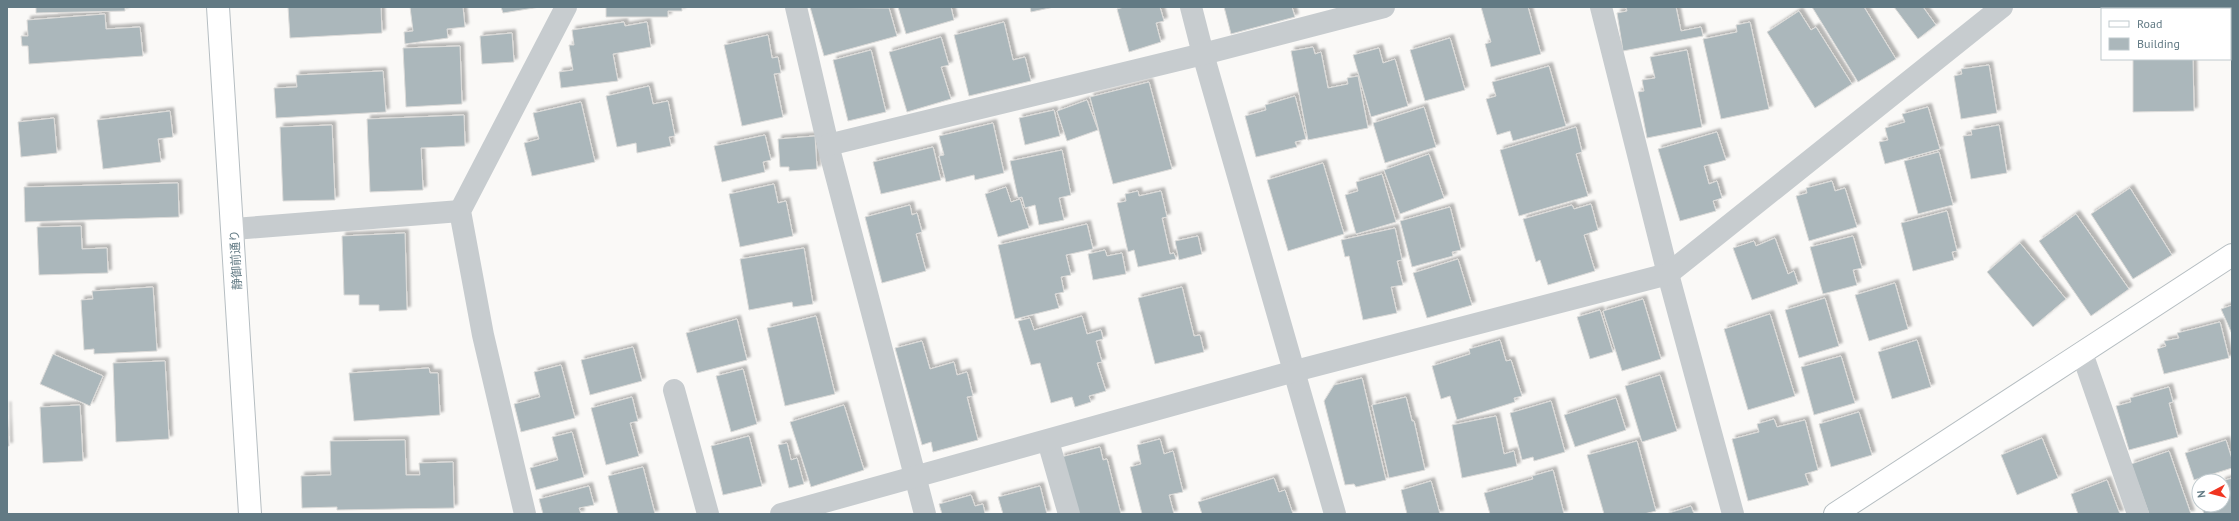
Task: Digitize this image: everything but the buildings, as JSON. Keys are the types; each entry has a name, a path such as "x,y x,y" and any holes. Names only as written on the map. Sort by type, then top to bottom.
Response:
{"street":[{"name":"静御前通り","path":"218,7 234,229 250,514"},
{"path":"525,514 483,335 460,211 566,7"},
{"path":"796,7 828,146 914,478 925,514"},
{"path":"1191,7 1203,54 1296,372 1335,514"},
{"path":"828,146 1203,54 1384,7"},
{"path":"1601,7 1668,274 1733,514"},
{"path":"782,514 1296,372 1668,274 2002,7"},
{"path":"234,229 460,211"},
{"path":"1835,514 2232,255"},
{"path":"2082,353 2138,514"},
{"path":"674,390 708,514"},
{"path":"1048,441 1069,514"}]}
